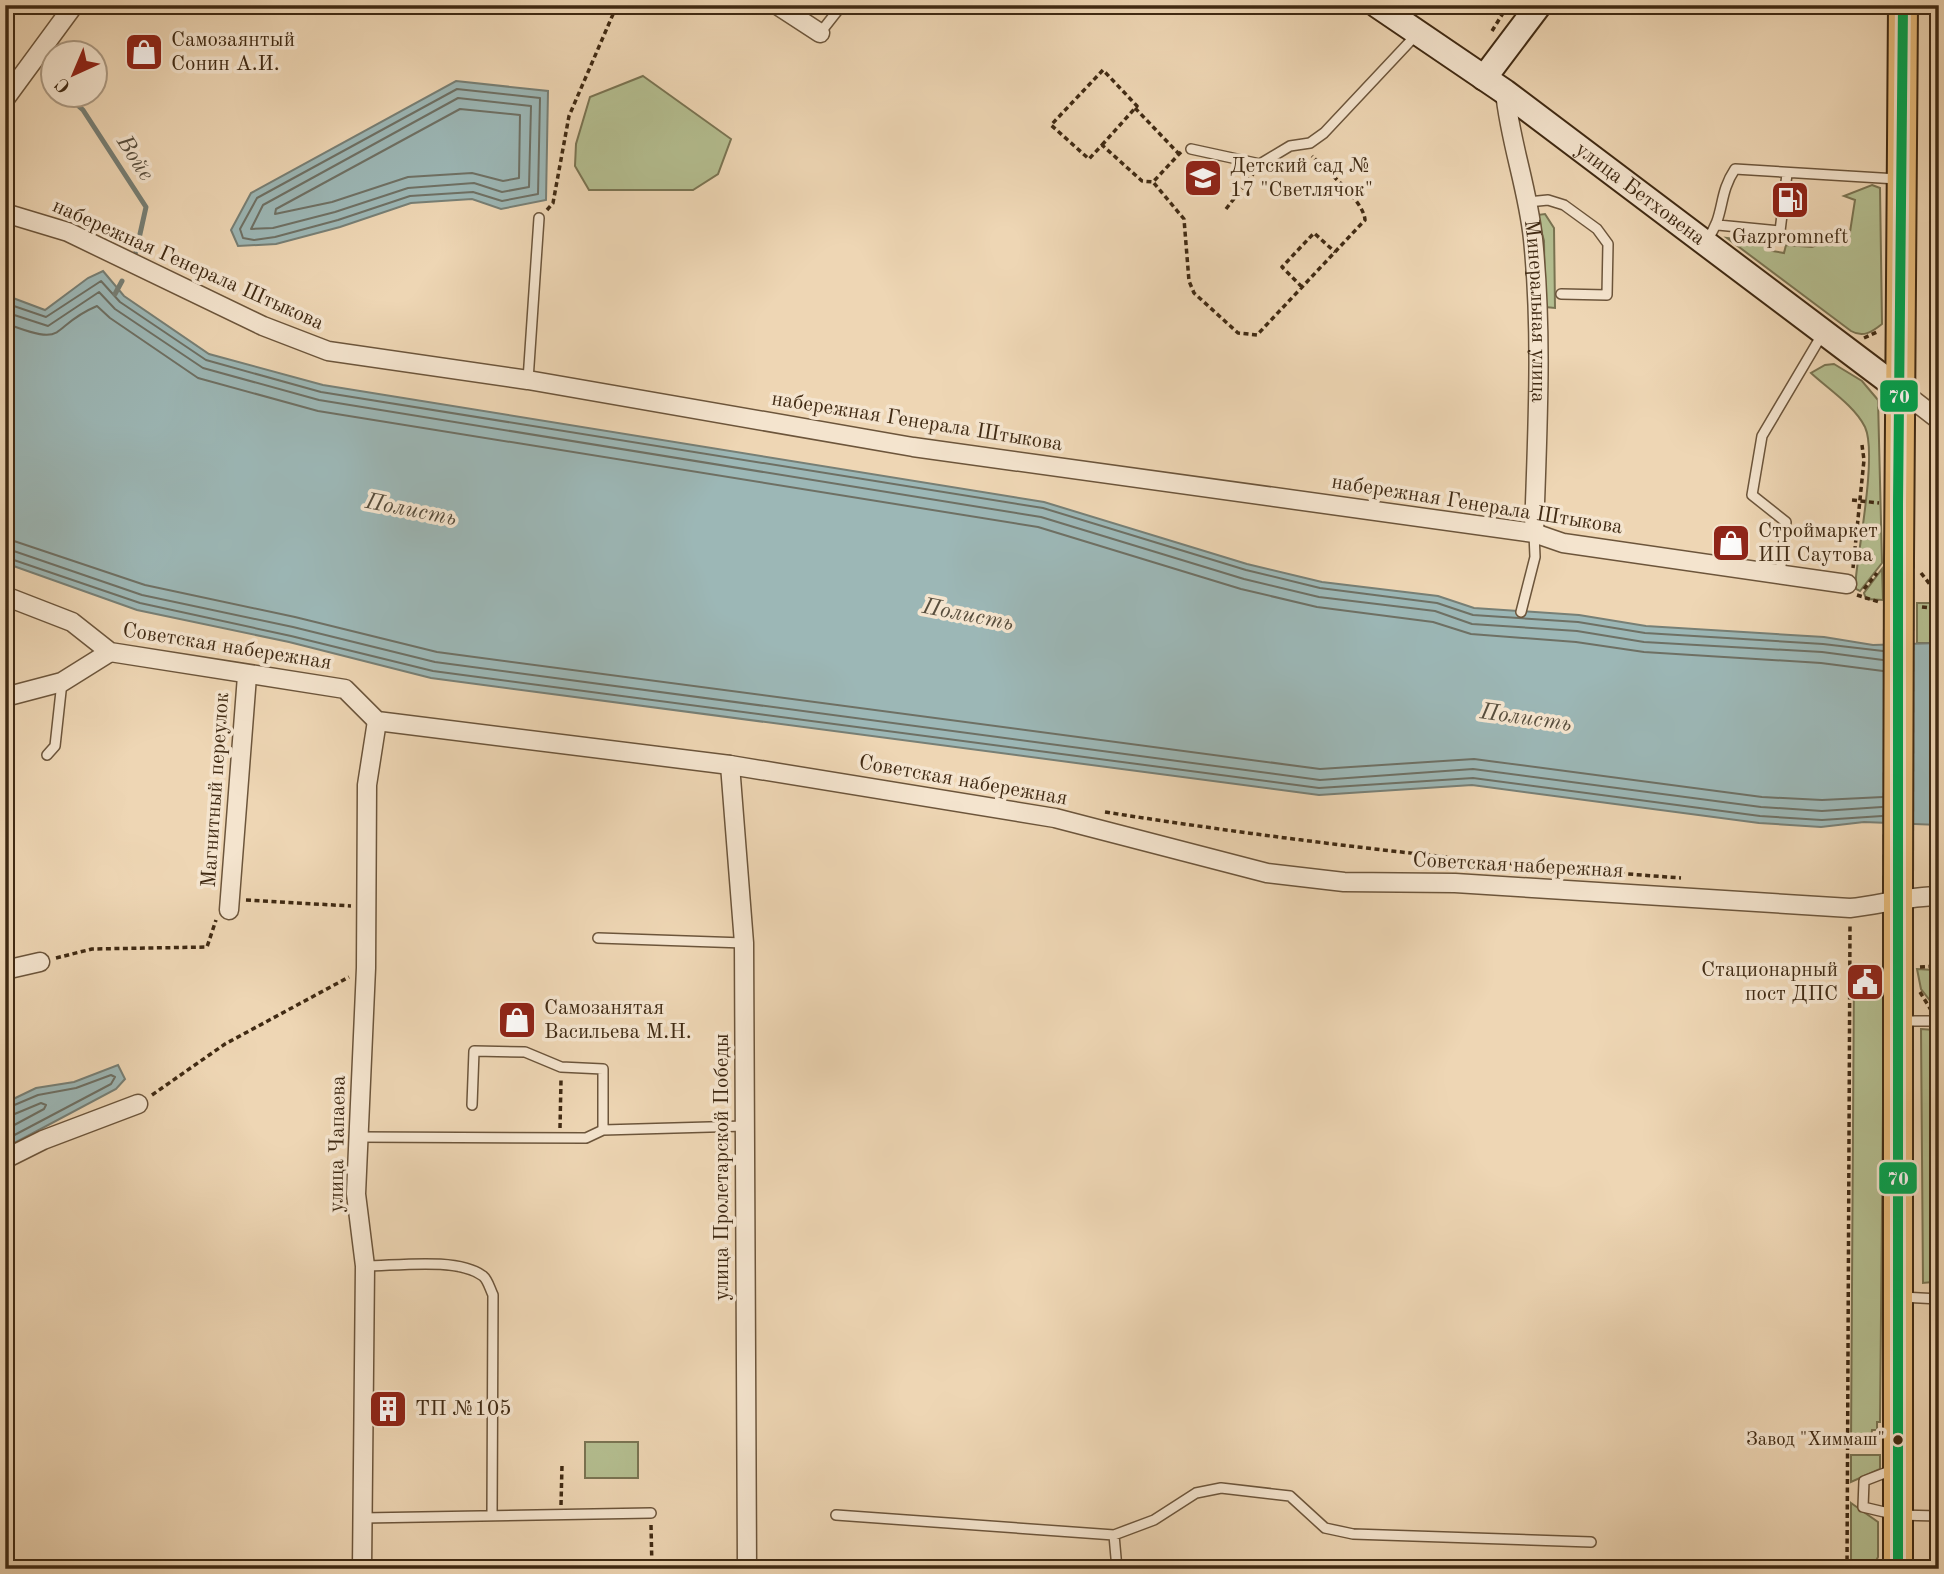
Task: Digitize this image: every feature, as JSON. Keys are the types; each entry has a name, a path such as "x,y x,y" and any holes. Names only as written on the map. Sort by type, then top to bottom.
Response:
{"main road":[{"name":"улица Бетховена","path":"1377,5 1712,234 1824,332 1899,388"},
{"path":"1484,78 1539,5"},
{"path":"1898,1569 1896,1297 1903,5"}],"street":[{"path":"5,99 74,5"},
{"path":"777,5 821,33"},
{"name":"Минеральная улица","path":"1505,92 1508,130 1528,202 1540,332 1534,533"},
{"name":"набережная Генерала Штыкова","path":"5,213 68,232 263,327 328,351 528,380 913,447 1534,533 1563,543 1855,587"},
{"path":"1899,388 1939,420"},
{"name":"Советская набережная","path":"5,596 72,622 110,652 247,676 345,689 377,721 730,765 1055,818 1267,873 1344,882 1455,883 1850,908 1880,905 1898,893 1939,896"},
{"path":"5,697 62,682 110,652"},
{"name":"Магнитный переулок","path":"230,904 247,676"},
{"name":"улица Чапаева","path":"362,1569 365,1266 356,1194 366,968 367,785 377,721"},
{"name":"улица Пролетарской Победы","path":"730,765 744,943 747,1569"},
{"path":"5,970 40,962"},
{"path":"5,1159 43,1140 138,1104"}],"lane":[{"path":"821,33 842,5"},
{"path":"1191,149 1260,164 1290,146 1324,133 1418,33"},
{"path":"1787,174 1780,231 1712,234 1723,187 1735,169 1902,179"},
{"path":"1528,202 1548,200 1564,205 1597,229 1608,244 1607,295 1562,294"},
{"path":"528,380 539,218"},
{"path":"1780,574 1786,522 1752,495 1762,436 1824,332"},
{"path":"1521,612 1535,557 1534,533"},
{"path":"47,755 55,747 62,682"},
{"path":"598,938 744,943"},
{"path":"1897,1021 1939,1021"},
{"path":"472,1105 474,1051 525,1052 561,1067 603,1069 603,1130"},
{"path":"358,1137 586,1138 603,1130 745,1126"},
{"path":"365,1266 443,1265 470,1270 485,1278 493,1295 492,1515"},
{"path":"1896,1297 1938,1299"},
{"path":"836,1515 1114,1535 1154,1520 1196,1493 1221,1488 1290,1496 1325,1528 1353,1534 1591,1542"},
{"path":"363,1518 651,1513"},
{"path":"1897,1515 1938,1516"},
{"path":"1114,1535 1117,1569"}],"path":[{"path":"539,218 553,203 569,116 617,5"},
{"path":"1487,41 1508,5"},
{"path":"1135,108 1089,159 1051,125 1103,70 1179,154"},
{"path":"1102,145 1142,181 1153,182 1184,219 1189,281 1194,293 1238,333 1257,335 1365,220 1365,212 1301,144"},
{"path":"1153,182 1179,154 1191,149"},
{"path":"1226,209 1260,164"},
{"path":"1302,287 1282,267 1314,233 1335,252"},
{"path":"1862,445 1864,460 1852,571 1855,587 1899,564 1939,596"},
{"path":"1852,500 1879,503"},
{"path":"1100,811 1218,830 1494,864 1688,879"},
{"path":"230,904 367,907"},
{"name":"Магнитный переулок","path":"40,962 92,949 206,947 213,923 230,904"},
{"path":"1847,1569 1850,908"},
{"path":"1917,967 1939,966"},
{"path":"138,1104 225,1044 366,968"},
{"path":"560,1138 561,1067"},
{"path":"1936,1569 1939,1148"},
{"path":"561,1514 562,1465"},
{"path":"651,1513 652,1569"}],"green space":[{"path":"643,76 731,139 718,174 693,190 589,190 575,166 576,144 590,97"},
{"path":"1872,185 1880,188 1882,324 1867,333 1851,331 1727,238 1773,244 1772,251 1784,253 1786,245 1812,247 1850,232 1855,200 1844,196"},
{"path":"1545,214 1554,228 1555,308 1545,307 1544,241 1537,215"},
{"path":"1834,364 1862,381 1878,400 1882,563 1860,591 1856,589 1856,577 1866,500 1868,440 1865,427 1855,412 1811,373 1825,365"},
{"path":"1882,569 1883,600 1866,599 1864,593"},
{"path":"1917,603 1939,603 1939,643 1917,643"},
{"path":"1854,969 1879,970 1880,976 1859,975 1859,987 1882,987 1884,1002 1880,1422 1877,1422 1877,1430 1872,1430 1871,1440 1876,1441 1876,1447 1851,1446"},
{"path":"1917,969 1934,970 1935,1007 1921,989"},
{"path":"1921,1029 1934,1030 1932,1282 1923,1283"},
{"path":"585,1442 638,1442 638,1478 585,1478"},
{"path":"1851,1455 1880,1455 1880,1469 1851,1482"},
{"path":"1851,1503 1878,1522 1878,1557 1872,1569 1851,1569"}],"water":[{"path":"456,81 548,91 546,200 501,209 472,199 411,203 340,227 276,244 238,246 231,230 251,193"},
{"name":"Полисть","path":"103,271 124,296 209,354 323,385 1044,502 1247,564 1322,582 1438,596 1474,608 1579,615 1646,626 1824,637 1873,645 1939,643 1939,825 1864,822 1821,827 1759,823 1472,785 1319,795 431,678 289,642 137,610 5,563 5,295 45,310 88,278"},
{"path":"118,1065 125,1079 116,1089 5,1148 5,1103 36,1088 74,1082"}],"waterway":[{"name":"Войе","path":"81,108 146,207 136,252"},
{"name":"Войе","path":"115,294 122,281"}],"transit line":[{"name":"70","path":"1898,1569 1898,503 1903,5"}],"place":[{"name":"Самозаянтый Сонин А.И.","path":"144,52"},
{"name":"Детский сад № 17 \"Светлячок\"","path":"1203,178"},
{"name":"Gazpromneft","path":"1790,200"},
{"name":"Строймаркет ИП Саутова","path":"1731,543"},
{"name":"Стационарный пост ДПС","path":"1865,982"},
{"name":"Самозанятая Васильева М.Н.","path":"517,1020"},
{"name":"ТП №105","path":"388,1409"},
{"name":"Завод \"Химмаш\"","path":"1898,1440"}]}
